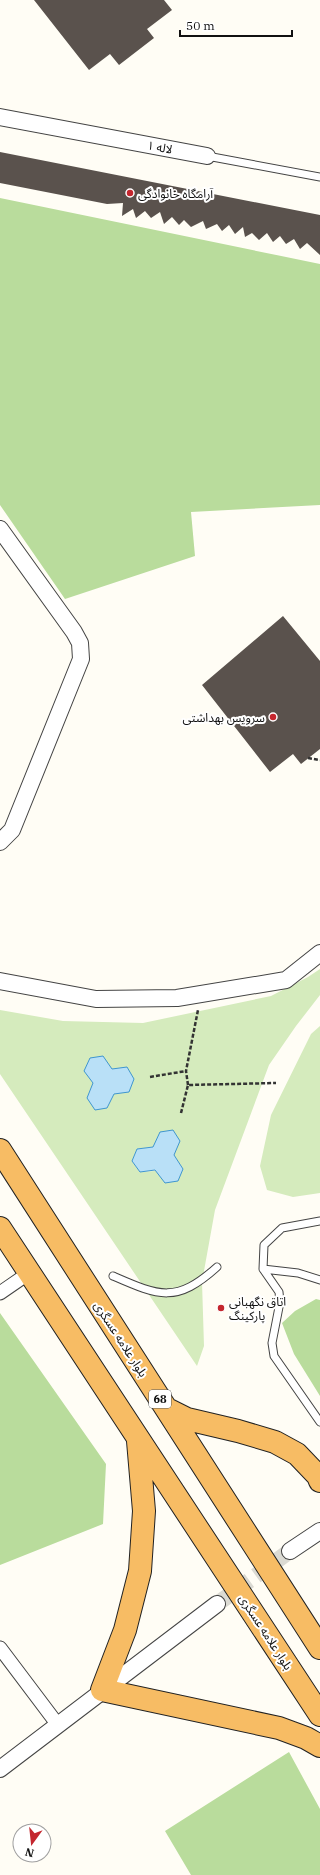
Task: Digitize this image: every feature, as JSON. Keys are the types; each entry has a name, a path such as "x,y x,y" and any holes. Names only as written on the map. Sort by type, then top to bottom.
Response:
{"highway":[{"name":"بلوار علامه عسگری","path":"0,1150 320,1648"},
{"name":"بلوار علامه عسگری","path":"0,1228 320,1715"},
{"path":"167,1409 187,1419 238,1431 275,1442 297,1454 318,1476 320,1481"},
{"path":"138,1438 144,1511 140,1571 125,1630 102,1690 239,1718 279,1728 306,1738 320,1746"}],"street":[{"name":"لاله ۱","path":"0,117 207,156"},
{"path":"0,529 74,632 80,642 81,659 12,830 0,842"},
{"path":"0,981 96,999 177,998 286,980 320,953"},
{"path":"0,1293 29,1273"},
{"path":"290,1551 320,1531"},
{"path":"0,1769 217,1604"},
{"path":"0,1648 58,1725"}],"lane":[{"name":"لاله ۱","path":"207,156 320,177"},
{"path":"320,1221 282,1228 264,1245 263,1270 278,1292 280,1302 272,1343 274,1356 320,1422"},
{"path":"113,1276 144,1289 161,1293 175,1292 192,1287 217,1267"},
{"path":"263,1270 298,1273 320,1280"}],"path":[{"path":"308,758 320,760"},
{"path":"182,1113 188,1085 186,1072 201,993"},
{"path":"150,1077 186,1072"},
{"path":"188,1085 276,1083"}],"green space":[{"path":"0,198 320,264 320,505 191,512 195,556 65,599 0,505"},
{"path":"320,969 320,995 269,1065 215,1210 202,1282 204,1346 197,1366 0,1074 0,1010 63,1021 143,1023 271,996 308,977","holes":["153,1147 174,1155 183,1169 140,1172 132,1161 137,1149"]},
{"path":"320,1026 320,1193 293,1197 267,1190 260,1166 271,1115 311,1034"},
{"path":"316,1299 320,1300 320,1396 294,1354 282,1323 295,1311"},
{"path":"0,1313 106,1464 103,1524 0,1565"},
{"path":"289,1752 320,1809 320,1875 191,1875 165,1831"}],"water":[{"path":"103,1056 112,1069 127,1067 134,1079 129,1092 114,1094 107,1108 95,1110 87,1098 93,1083 84,1071 90,1058"},
{"path":"173,1130 180,1141 174,1155 183,1169 178,1181 165,1183 155,1170 140,1172 132,1161 137,1149 153,1147 160,1132"}],"building":[{"path":"34,0 164,0 172,10 147,29 154,38 119,65 110,54 89,70"},
{"name":"آرامگاه خانوادگی","path":"0,152 320,215 320,255 307,243 300,249 294,239 286,244 280,236 273,242 267,233 259,240 252,233 245,237 243,227 235,234 229,225 222,231 217,224 206,229 203,221 191,227 184,220 179,225 172,217 164,224 160,212 151,218 145,211 136,218 133,209 122,216 123,203 107,204 0,183"},
{"name":"سرویس بهداشتی","path":"283,616 320,661 320,749 301,764 293,754 270,772 202,685"}],"tunnel":[{"path":"217,1604 290,1551"}],"place":[{"name":"آرامگاه خانوادگی","path":"130,193"},
{"name":"سرویس بهداشتی","path":"273,717"},
{"name":"اتاق نگهبانی پارکینگ","path":"221,1308"}]}
